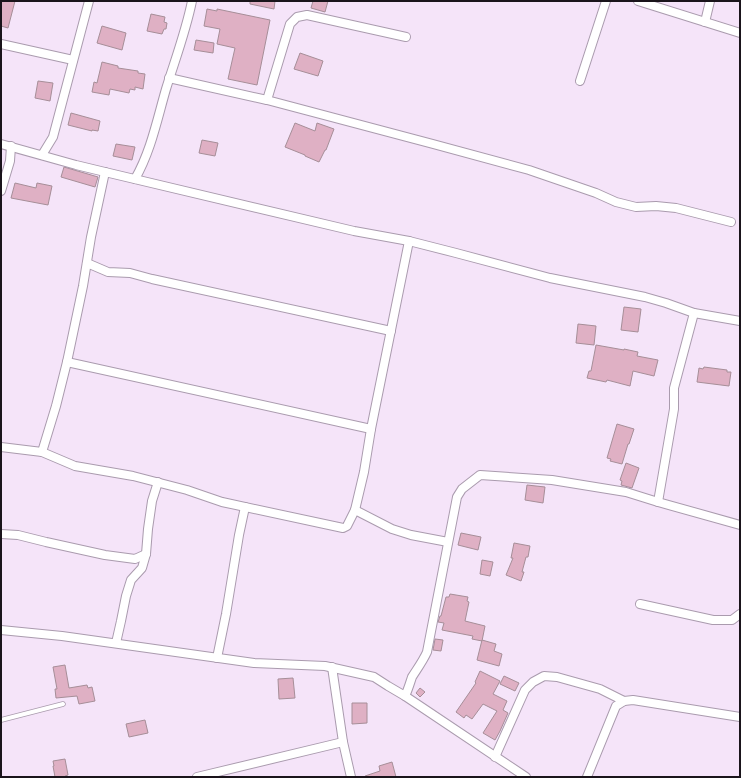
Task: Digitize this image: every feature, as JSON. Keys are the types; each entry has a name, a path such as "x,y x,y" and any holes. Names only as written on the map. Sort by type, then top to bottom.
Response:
{"street":[{"path":"42,155 53,137 89,1"},
{"path":"135,179 149,149 192,1"},
{"path":"580,80 606,1"},
{"path":"638,1 740,33"},
{"path":"704,22 710,1"},
{"path":"267,100 290,24 297,17 307,15 406,37"},
{"path":"1,44 73,60"},
{"path":"170,78 267,100 529,170 596,193 616,202 636,207 656,206 676,208 730,222"},
{"path":"1,144 105,172 354,231 409,241 550,278 645,297 694,313 740,321"},
{"path":"1,191 10,161 11,146"},
{"path":"42,452 67,362 105,172"},
{"path":"1,447 42,452 75,466 158,482 222,502 343,528 347,526 355,510 364,472 371,429 409,241"},
{"path":"86,264 108,272 130,273 391,331"},
{"path":"658,502 674,410 674,388 694,313"},
{"path":"67,362 371,429"},
{"path":"405,696 420,663 427,652 457,497 462,489 480,475 552,480 626,492 740,525"},
{"path":"116,643 131,580 142,568 146,554 152,501 158,482"},
{"path":"217,658 245,507"},
{"path":"355,510 392,529 411,535 448,542"},
{"path":"1,534 18,535 105,555 135,559 146,554"},
{"path":"640,604 713,620 732,620 740,614"},
{"path":"1,630 116,643 254,663 332,667 374,677 526,777"},
{"path":"332,667 343,742 351,777"},
{"path":"495,757 525,690 533,682 544,676 557,677 600,689 624,701"},
{"path":"587,777 616,706 624,701 633,700 740,717"},
{"path":"197,777 343,742"}],"lane":[{"path":"1,720 63,704"}],"building":[{"path":"1,1 15,1 8,28 1,26"},
{"path":"250,1 275,1 274,9 250,4"},
{"path":"313,1 328,1 325,12 311,8"},
{"path":"207,9 217,11 217,9 270,20 257,85 228,79 235,48 217,44 220,29 204,26"},
{"path":"151,14 165,17 164,22 167,23 166,29 164,29 162,34 147,31"},
{"path":"102,26 126,33 122,50 97,43"},
{"path":"196,40 214,43 213,53 194,50"},
{"path":"300,53 323,61 318,76 294,69"},
{"path":"102,62 118,66 118,68 138,71 138,73 145,74 143,89 135,87 135,90 130,89 129,93 110,89 109,95 92,92 94,82 97,83"},
{"path":"38,81 53,83 50,101 35,98"},
{"path":"71,113 100,121 98,131 68,125"},
{"path":"295,123 315,131 317,123 334,129 326,150 319,162 285,147"},
{"path":"202,140 218,143 215,156 199,153"},
{"path":"116,144 135,147 132,160 113,156"},
{"path":"64,167 98,177 95,187 61,177"},
{"path":"15,183 36,188 37,183 52,186 48,205 11,198"},
{"path":"624,307 641,309 638,332 621,330"},
{"path":"578,324 596,326 594,345 576,343"},
{"path":"596,345 638,352 637,356 658,360 654,376 633,371 630,386 607,380 606,382 587,378 589,371 591,371"},
{"path":"704,367 727,370 727,372 731,372 729,386 697,382 699,368 703,369"},
{"path":"617,424 634,429 622,464 610,461 611,459 607,458"},
{"path":"626,463 639,468 632,488 621,485 622,481 620,480"},
{"path":"527,485 545,487 543,503 525,500"},
{"path":"461,533 481,537 478,550 458,545"},
{"path":"514,543 530,546 528,557 526,557 522,572 524,572 521,581 506,575 513,558 511,558"},
{"path":"482,560 493,562 490,576 480,574"},
{"path":"450,594 468,597 467,601 469,602 465,621 485,626 482,641 472,639 473,636 442,630 444,623 438,622 446,597 449,597"},
{"path":"435,639 443,640 441,651 433,650"},
{"path":"482,640 496,644 494,651 502,654 499,666 477,660"},
{"path":"65,665 69,688 87,685 88,688 92,687 95,701 79,704 77,696 56,698 55,689 57,689 53,667"},
{"path":"480,671 500,681 493,694 507,701 503,710 508,713 495,740 483,733 497,711 483,704 472,719 466,715 464,718 456,712 476,683 475,682"},
{"path":"504,676 519,683 515,691 500,684"},
{"path":"293,678 295,698 279,699 278,679"},
{"path":"420,688 425,692 420,697 416,693"},
{"path":"352,703 367,703 367,723 352,724"},
{"path":"145,720 148,733 129,737 126,724"},
{"path":"65,759 68,775 65,776 66,777 55,777 53,761"},
{"path":"392,762 396,777 365,777 380,771 379,766"}]}
